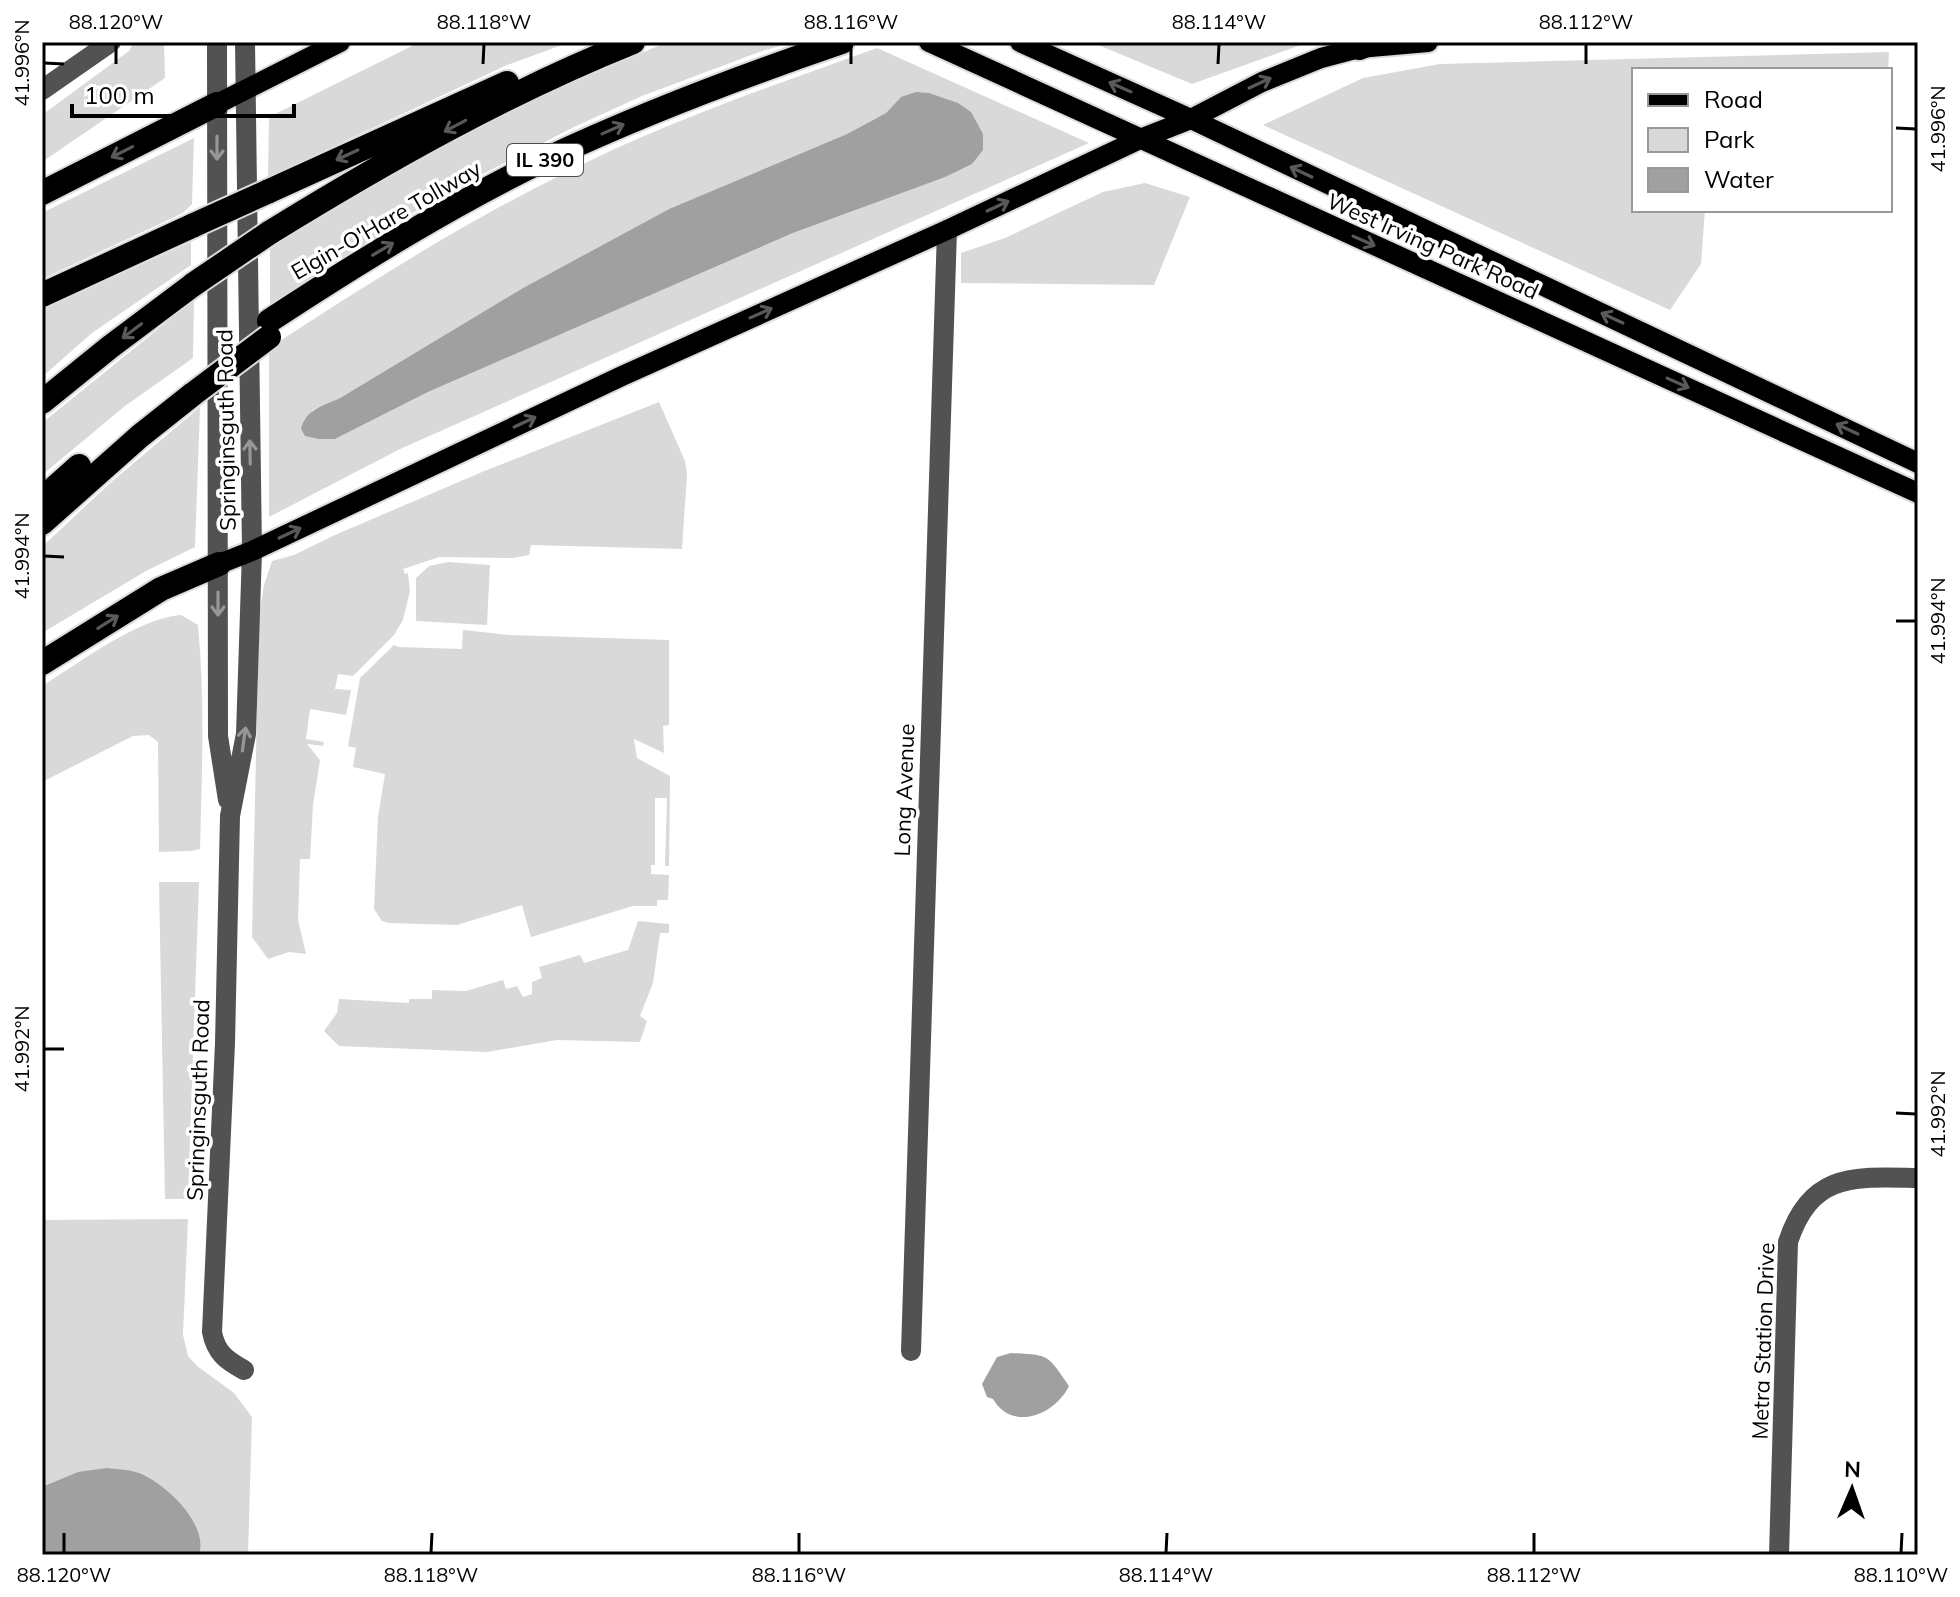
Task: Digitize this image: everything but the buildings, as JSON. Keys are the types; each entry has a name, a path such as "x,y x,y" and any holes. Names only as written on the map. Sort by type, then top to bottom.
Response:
{"highway":[{"path":"42,402 194,284 269,233 413,148 505,100 633,42"},
{"name":"Elgin-O'Hare Tollway","path":"42,499 120,432 193,384 340,274 449,210 545,160 680,101 842,42"},
{"path":"42,295 546,66 601,55"},
{"path":"42,193 217,104"},
{"path":"42,523 193,384"},
{"path":"42,663 161,589 219,564"}],"main road":[{"path":"217,104 340,42"},
{"name":"West Irving Park Road","path":"929,42 1918,493"},
{"name":"West Irving Park Road","path":"1020,42 1191,119 1918,463"},
{"path":"219,564 622,376 947,230 1140,139 1191,119 1262,82 1321,58 1367,45 1428,42"}],"street":[{"path":"42,90 111,42"},
{"name":"Springinsguth Road","path":"217,42 218,736 230,816"},
{"name":"Springinsguth Road","path":"244,1370 216,1349 212,1332 225,1043 230,816 246,734 252,551 245,42"},
{"name":"Long Avenue","path":"911,1351 947,230"},
{"name":"Metra Station Drive","path":"1779,1555 1788,1242 1793,1226 1821,1191 1840,1181 1918,1178"}],"green space":[{"path":"134,42 164,42 165,78 42,162 42,115 129,51"},
{"path":"420,42 570,42 507,65 268,177 269,117"},
{"path":"668,42 794,42 642,96 574,127 438,197 270,304 270,248 409,165 494,119"},
{"path":"1091,42 1309,42 1192,84"},
{"path":"877,48 1089,143 400,449 269,517 269,348 453,233 567,172 681,121","holes":["901,97 858,209 793,233 428,392 335,439 306,436 301,429 313,410 340,398 523,288 669,209 847,134 886,113"]},
{"path":"1889,52 1888,68 1632,68 1632,212 1705,212 1701,264 1670,310 1263,125 1363,78 1440,64"},
{"path":"194,138 192,204 183,213 42,279 42,213"},
{"path":"1145,183 1190,197 1154,285 961,283 961,253 1005,238 1103,192"},
{"path":"191,242 191,265 92,333 42,377 42,310"},
{"path":"194,300 193,358 125,406 42,475 42,423"},
{"path":"659,402 685,461 687,474 682,549 531,545 529,555 513,558 439,557 403,569 405,574 408,573 410,591 403,620 394,635 353,676 338,674 335,689 351,690 346,715 310,709 306,739 324,742 323,746 307,744 320,760 313,805 310,859 300,859 298,920 306,954 289,952 268,959 252,937 259,616 272,561 294,555 482,472"},
{"path":"200,407 195,547 146,571 42,633 42,547 110,483"},
{"path":"448,562 490,565 487,625 416,621 416,578 429,566"},
{"path":"181,615 198,625 202,709 200,849 159,852 158,742 149,735 133,736 42,782 42,686 128,633 146,624"},
{"path":"463,630 509,635 669,640 669,725 663,726 664,753 634,739 637,758 670,776 669,866 665,866 667,798 655,798 655,865 651,865 651,874 669,875 668,900 657,900 657,906 633,906 531,937 522,905 457,925 382,921 374,909 378,817 385,774 353,767 356,748 348,746 360,678 394,645 462,649"},
{"path":"159,882 199,882 188,1199 165,1199"},
{"path":"638,921 669,924 669,933 660,933 653,983 640,1016 647,1021 640,1042 557,1040 487,1052 339,1046 324,1031 337,1013 339,999 409,1003 409,999 432,999 432,990 466,991 503,980 506,989 517,986 523,997 532,994 532,982 542,978 539,967 580,955 584,963 628,950"},
{"path":"188,1219 183,1335 188,1356 234,1393 252,1417 248,1555 42,1555 42,1220"}],"water":[{"path":"916,92 958,103 971,112 983,134 983,150 972,164 945,177 793,233 428,392 335,439 305,436 301,429 303,422 316,409 340,398 523,288 669,209 847,134 886,113 901,97"},
{"path":"1011,1353 1046,1358 1069,1386 1044,1412 1022,1417 1011,1415 987,1397 982,1384 997,1357"},
{"path":"107,1468 128,1470 150,1478 183,1506 198,1531 199,1555 42,1555 42,1487 78,1472"}]}
